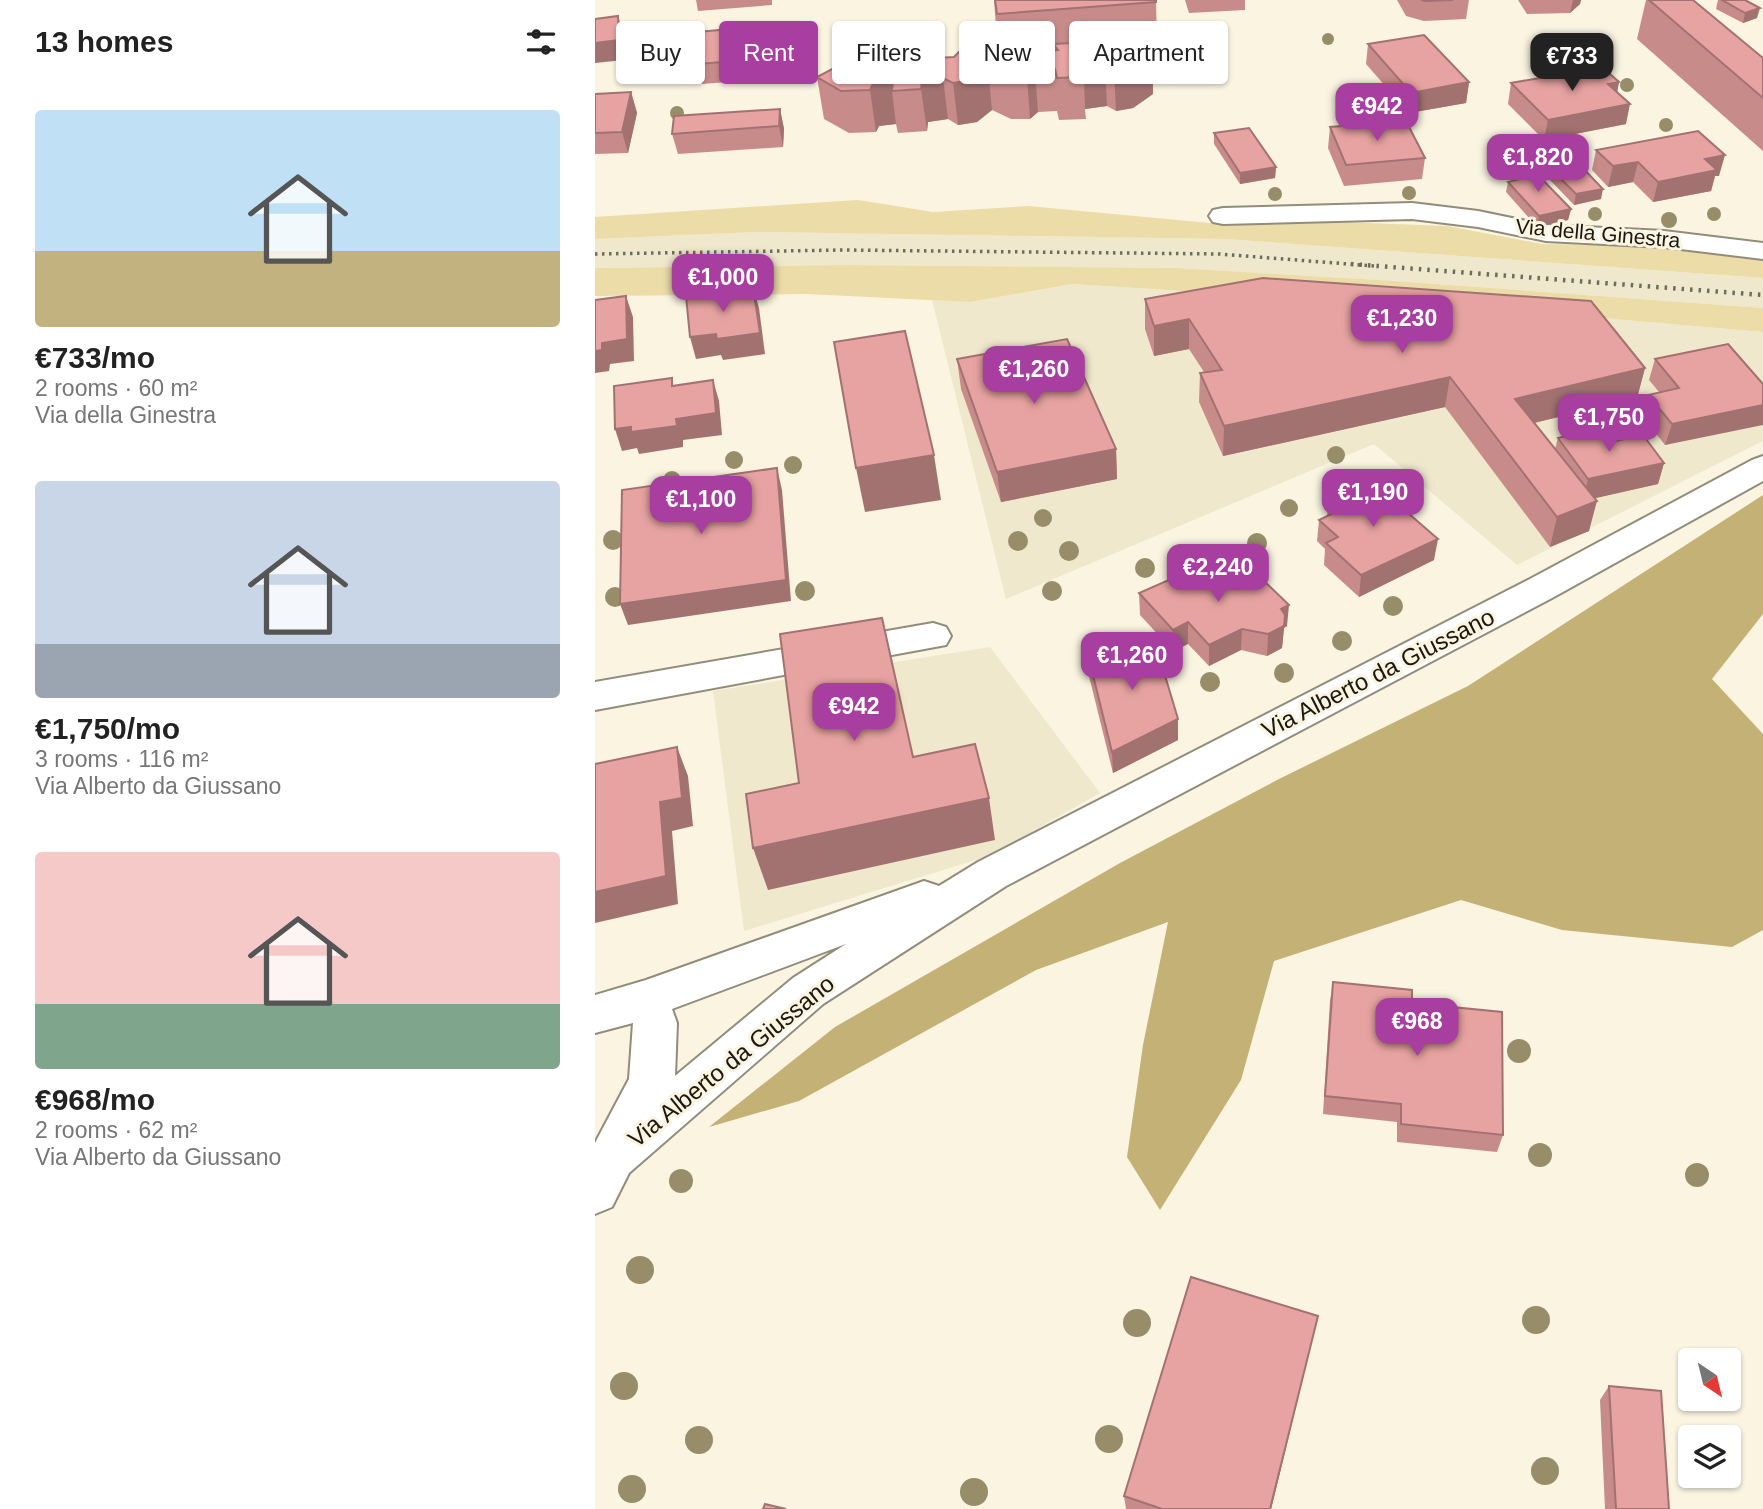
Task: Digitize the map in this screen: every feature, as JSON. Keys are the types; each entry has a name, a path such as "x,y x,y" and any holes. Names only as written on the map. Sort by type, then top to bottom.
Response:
{"street":[{"name":"Via della Ginestra","path":"1223,216 1412,211 1478,219 1546,233 1664,239 1763,251"},
{"name":"Via Alberto da Giussano","path":"604,1175 808,991 992,874 1541,589 1763,467"},
{"path":"595,696 933,636"},
{"name":"Via Alberto da Giussano","path":"595,1014 646,999 992,874"},
{"path":"604,1175 652,1081 655,1023 646,999"}],"shaded area":[{"path":"858,200 933,212 1028,206 1220,224 1337,222 1447,226 1542,244 1661,246 1763,258 1763,278 1226,239 757,232 595,239 595,217"},
{"path":"757,232 1226,239 1763,278 1763,308 1178,268 848,265 595,268 595,239"},
{"path":"848,265 1178,268 1395,281 1763,308 1763,332 1556,314 1072,284 970,302 807,294 595,296 595,268"},
{"path":"1072,284 1556,314 1763,332 1763,441 1517,565 1374,444 1006,599 932,300 970,302"},
{"path":"1763,495 1763,614 1712,679 1763,734 1763,930 1732,947 1562,930 1461,900 1274,961 1241,1080 1160,1210 1127,1157 1143,1045 1168,922 1036,970 799,1101 709,1127 835,1027 1120,863 1279,779 1468,686"},
{"path":"990,647 1100,793 989,856 744,931 713,691"}],"building":[{"path":"995,0 1156,0 1156,2 997,14"},
{"path":"1649,0 1693,0 1763,58 1763,98"},
{"path":"1722,0 1745,0 1760,8 1745,13"},
{"path":"618,16 616,40 595,43 595,19"},
{"path":"719,30 719,62 705,63 705,31"},
{"path":"1424,35 1469,82 1411,93 1368,44"},
{"path":"1069,43 1069,78 1057,78 1055,50 1058,50 1055,44"},
{"path":"959,52 959,82 953,83 945,79 945,57 954,57"},
{"path":"1602,67 1619,82 1608,84 1630,104 1548,120 1511,83"},
{"path":"832,69 832,84 873,84 870,90 841,91 818,76"},
{"path":"893,84 922,84 921,89 892,91"},
{"path":"631,92 622,132 595,133 595,94"},
{"path":"780,109 779,126 672,134 674,116"},
{"path":"1406,121 1425,158 1346,165 1330,127"},
{"path":"1249,128 1276,167 1240,173 1214,133"},
{"path":"1698,131 1725,155 1705,159 1717,170 1658,182 1638,162 1613,166 1596,150"},
{"path":"1577,162 1603,189 1576,194 1550,168"},
{"path":"1535,172 1571,209 1539,216 1508,182 1520,179 1516,175"},
{"path":"1263,278 1591,301 1645,368 1515,399 1597,501 1557,517 1450,377 1224,426 1200,373 1222,370 1189,319 1154,326 1145,299"},
{"path":"753,287 760,333 717,339 716,334 690,337 686,296"},
{"path":"626,296 627,339 602,343 602,350 595,351 595,300"},
{"path":"905,331 934,455 856,468 834,342"},
{"path":"1067,339 1116,449 997,472 957,359"},
{"path":"1728,344 1763,384 1763,405 1672,424 1648,395 1679,388 1655,359"},
{"path":"672,378 672,386 713,380 716,413 676,419 677,426 631,432 631,427 615,429 614,386"},
{"path":"1597,429 1607,443 1643,435 1664,463 1588,479 1558,438"},
{"path":"777,468 786,580 620,604 622,490"},
{"path":"1371,481 1438,539 1361,575 1326,543 1338,537 1319,520 1340,510 1329,500"},
{"path":"1230,563 1250,582 1260,577 1289,605 1281,609 1285,615 1284,626 1268,634 1242,629 1209,645 1188,622 1173,630 1139,593 1194,569 1202,577"},
{"path":"882,618 913,757 975,744 989,798 753,848 746,794 799,783 780,634"},
{"path":"1155,642 1178,719 1112,752 1087,651"},
{"path":"677,747 682,798 660,802 666,876 595,892 595,764"},
{"path":"1333,982 1412,990 1412,1003 1502,1012 1503,1135 1401,1124 1401,1104 1325,1096"},
{"path":"1191,1277 1318,1316 1270,1509 1162,1509 1124,1496"},
{"path":"1609,1386 1661,1391 1669,1509 1616,1509"},
{"path":"765,1504 786,1509 763,1509"}],"railway":[{"path":"595,254 843,250 1219,254 1374,266"},
{"path":"1351,264 1763,295"}]}
